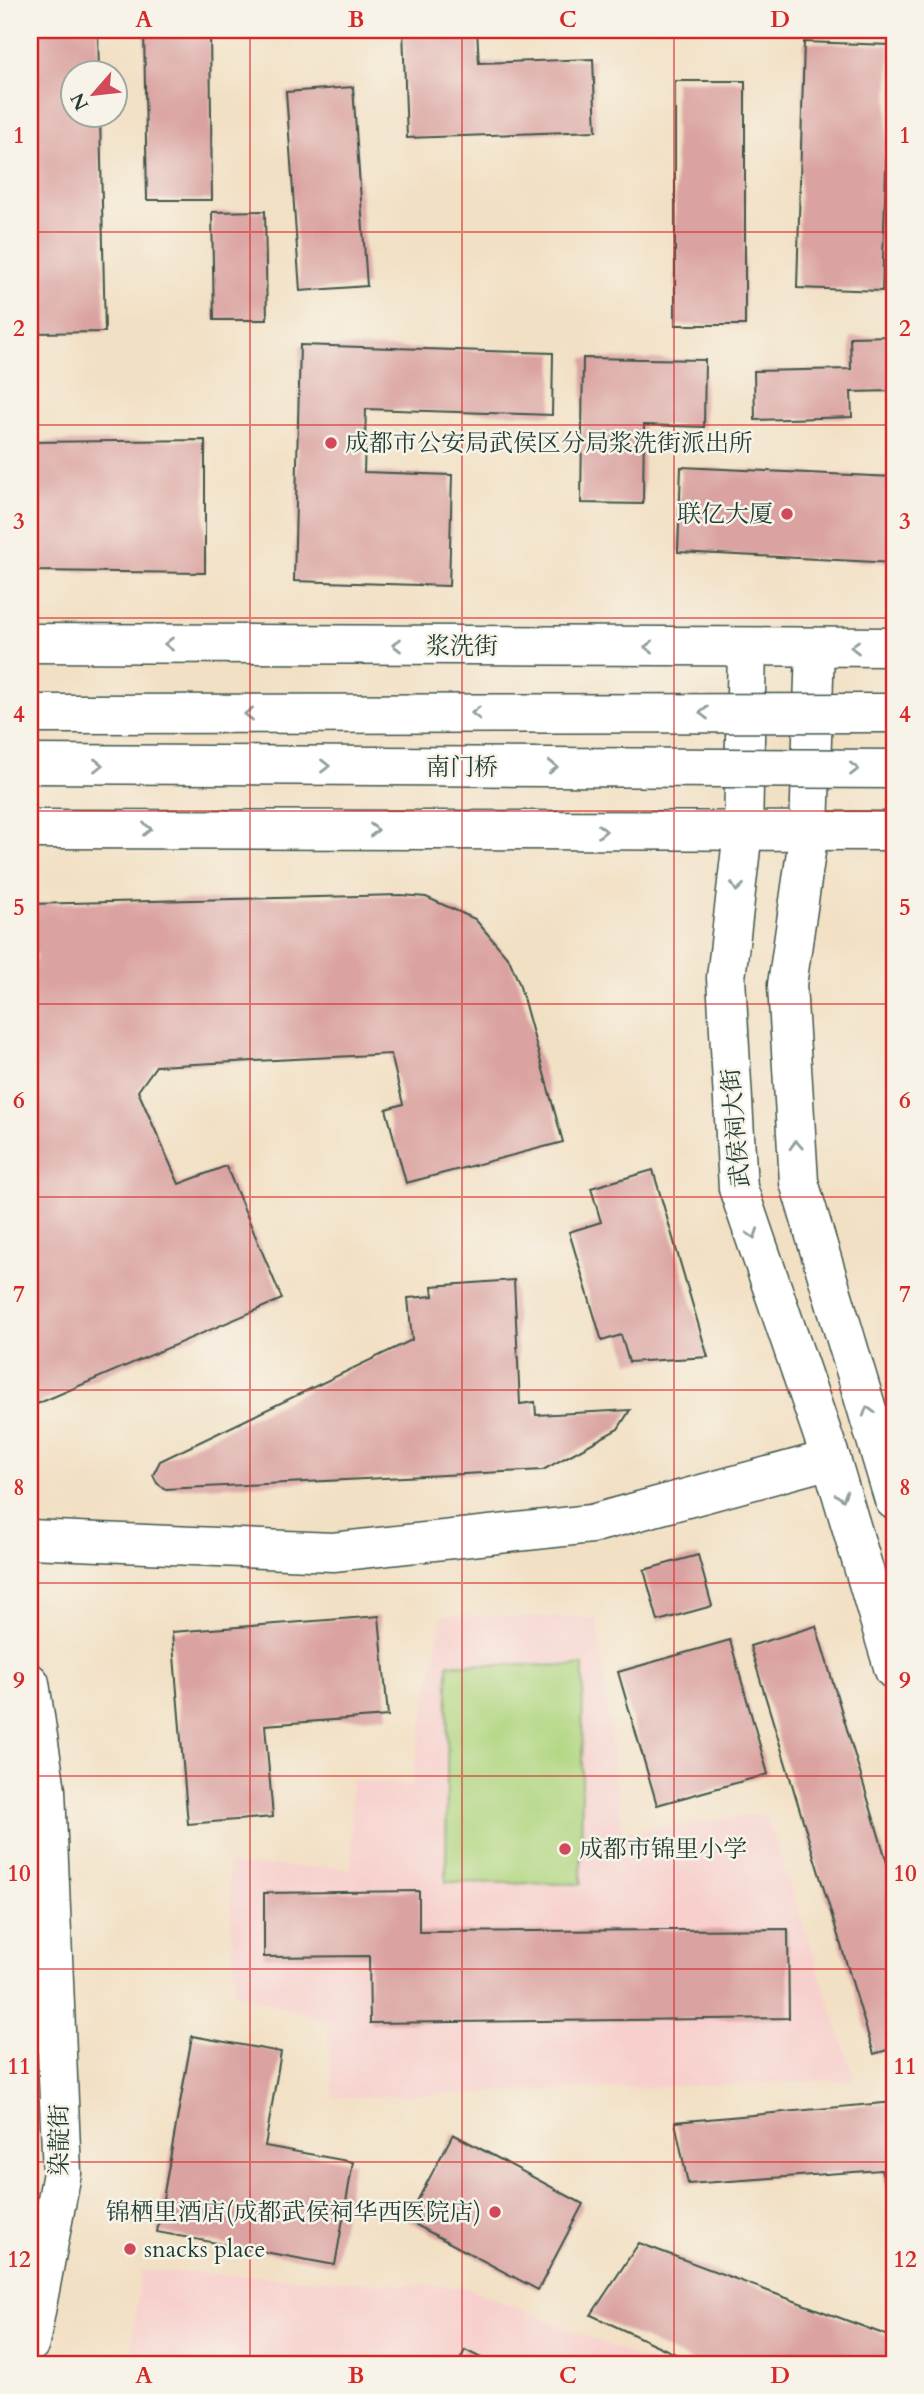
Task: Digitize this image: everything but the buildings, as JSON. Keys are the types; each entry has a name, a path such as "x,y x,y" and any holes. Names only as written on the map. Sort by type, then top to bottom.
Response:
{"main road":[{"name":"浆洗街","path":"30,643 894,647"},
{"path":"815,647 809,831 787,985 799,1182 894,1500"},
{"name":"武侯祠大街","path":"747,648 743,831 726,978 738,1188 831,1459 894,1670"},
{"path":"30,714 894,713"},
{"name":"南门桥","path":"30,764 894,769"},
{"path":"30,829 894,831"},
{"path":"30,1539 333,1552 592,1524 831,1459"},
{"name":"染靛街","path":"30,1683 46,1790 62,2173 30,2343"}],"shaded area":[{"name":"成都市锦里小学","path":"442,1615 597,1618 622,1832 766,1813 855,2080 333,2098 327,2021 235,1992 228,1865 352,1868 351,1779 411,1785"},
{"path":"141,2270 469,2288 654,2364 129,2364"}],"green space":[{"path":"448,1664 583,1666 581,1884 446,1882"}],"place":[{"name":"成都市公安局武侯区分局浆洗街派出所","path":"331,443"},
{"name":"联亿大厦","path":"787,514"},
{"name":"成都市锦里小学","path":"565,1849"},
{"name":"锦栖里酒店(成都武侯祠华西医院店)","path":"495,2212"},
{"name":"snacks place","path":"130,2249"}]}
